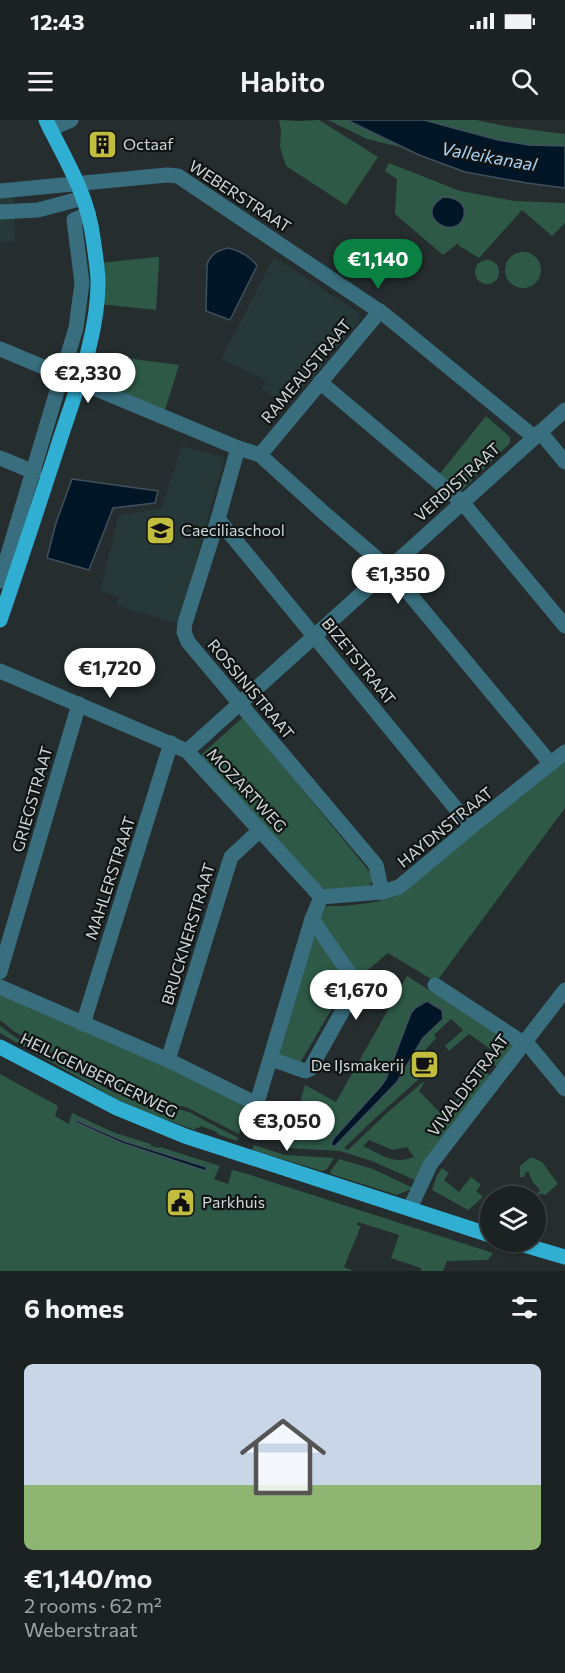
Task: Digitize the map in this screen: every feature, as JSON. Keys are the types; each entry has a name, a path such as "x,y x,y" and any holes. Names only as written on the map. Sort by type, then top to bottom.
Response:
{"main road":[{"path":"0,620 78,382 92,333 98,279 93,236 81,217 83,198 78,182 48,125"},
{"name":"HEILIGENBERGERWEG","path":"0,1047 117,1107 185,1136 480,1232"},
{"path":"546,1251 565,1257"}],"street":[{"path":"48,125 71,120"},
{"name":"WEBERSTRAAT","path":"0,191 78,182 178,176 380,312 537,435 565,462"},
{"path":"0,212 38,210 83,198"},
{"path":"0,581 4,551 34,472 76,328 82,284 81,217"},
{"name":"RAMEAUSTRAAT","path":"260,455 380,312"},
{"path":"0,349 238,448 260,455 388,568 550,764"},
{"path":"320,382 462,502 565,626"},
{"name":"VERDISTRAAT","path":"187,751 565,410"},
{"name":"ROSSINISTRAAT","path":"238,448 184,632 188,642 239,704 376,865 382,892"},
{"path":"0,458 34,472"},
{"name":"BIZETSTRAAT","path":"218,519 471,827"},
{"name":"MOZARTWEG","path":"0,672 187,751 321,897"},
{"name":"GRIEGSTRAAT","path":"0,972 79,704"},
{"name":"MAHLERSTRAAT","path":"83,1024 171,743"},
{"name":"HAYDNSTRAAT","path":"321,897 382,892 399,887 565,752"},
{"name":"BRUCKNERSTRAAT","path":"168,1060 231,857 260,830"},
{"path":"250,1126 312,919 321,897"},
{"path":"271,1059 305,1071 310,1069 356,987 357,983 312,919"},
{"path":"435,985 531,1048 565,1089"},
{"path":"0,987 168,1060 257,1104"},
{"name":"VIVALDISTRAAT","path":"411,1208 430,1165 565,990"}],"shaded area":[{"path":"0,195 14,195 15,241 0,242"},
{"path":"274,257 359,313 359,321 289,406 261,388 266,380 221,359"},
{"name":"Caeciliaschool","path":"182,446 225,458 178,624 116,605 119,597 100,591 119,515 161,509"}],"green space":[{"path":"279,120 319,120 378,157 346,205 286,166 280,147"},
{"path":"328,120 347,120 404,148 367,139"},
{"path":"424,120 476,120 565,134 565,146 529,145 498,140"},
{"path":"389,163 460,191 515,201 565,203 565,223 552,236 522,210 479,258 458,245 460,242 443,255 395,214 397,179 385,171"},
{"path":"523,252 536,257 541,270 536,283 523,288 510,283 505,270 510,257"},
{"path":"159,257 156,310 99,304 100,263"},
{"path":"487,260 492,261 498,267 498,277 492,283 487,284 482,283 476,277 475,272 476,267 482,261"},
{"path":"89,353 179,365 164,413 85,382"},
{"path":"486,416 510,437 510,443 460,492 438,476"},
{"path":"243,717 369,871 374,878 370,885 342,891 323,888 224,783 201,755"},
{"path":"565,758 565,808 436,982 388,953 359,977 317,920 322,909 327,906 376,902 390,897"},
{"path":"319,935 350,978 300,1063 278,1058 312,939"},
{"path":"407,976 514,1044 500,1066 489,1062 496,1053 469,1034 449,1051 445,1046 463,1030 451,1019 434,1035 436,1038 418,1061 412,1057 423,1038 439,1023 431,1002 423,1002 418,1006 399,1044 386,1079 331,1144 335,1146 397,1082 411,1059 413,1068 420,1078 344,1148 348,1150 423,1082 419,1091 447,1120 458,1111 454,1103 475,1087 476,1071 480,1068 484,1069 491,1078 417,1181 372,1161 340,1151 287,1148 305,1085 336,1102","holes":["369,1140 393,1150 407,1147 414,1157 393,1159 363,1146"]},
{"path":"0,991 243,1102 248,1107 239,1134 186,1107 148,1101 114,1088 15,1032 0,1020"},
{"path":"0,1026 15,1037 113,1092 156,1107 189,1112 238,1138 237,1141 201,1126 196,1127 195,1130 118,1100 0,1033"},
{"path":"0,1074 58,1106 55,1116 69,1124 72,1113 115,1133 151,1144 151,1146 220,1166 214,1179 228,1184 232,1170 244,1173 480,1249 480,1252 493,1253 488,1260 447,1261 443,1271 421,1271 421,1268 391,1258 399,1235 358,1222 357,1225 361,1226 344,1267 353,1271 0,1271"},
{"path":"254,1145 285,1155 334,1158 327,1169 322,1171 252,1150"},
{"path":"531,1157 542,1162 558,1184 546,1194 546,1186 536,1186 529,1172 526,1172 524,1177 520,1177 520,1166"},
{"path":"339,1159 373,1169 413,1188 397,1195 331,1174 330,1172"},
{"path":"442,1168 449,1173 444,1180 459,1192 471,1177 480,1184 476,1191 480,1194 480,1200 468,1210 432,1190"}],"water":[{"name":"Valleikanaal","path":"347,120 424,120 498,140 529,145 565,146 565,188 465,172 419,155"},
{"path":"443,197 455,199 464,207 464,216 460,224 446,227 434,218 432,212 434,204"},
{"path":"228,248 244,254 257,266 230,320 206,311 207,265 215,253"},
{"path":"72,479 158,491 155,503 113,508 89,570 47,558 56,523"},
{"path":"427,1001 442,1010 443,1019 423,1038 397,1082 333,1146 331,1144 334,1138 386,1079 411,1013"},
{"path":"76,1120 124,1141 206,1167 206,1171 122,1143 75,1122"}],"place":[{"name":"Octaaf","path":"102,144"},
{"name":"Caeciliaschool","path":"160,530"},
{"name":"De IJsmakerij","path":"425,1065"},
{"name":"Parkhuis","path":"181,1202"}]}
